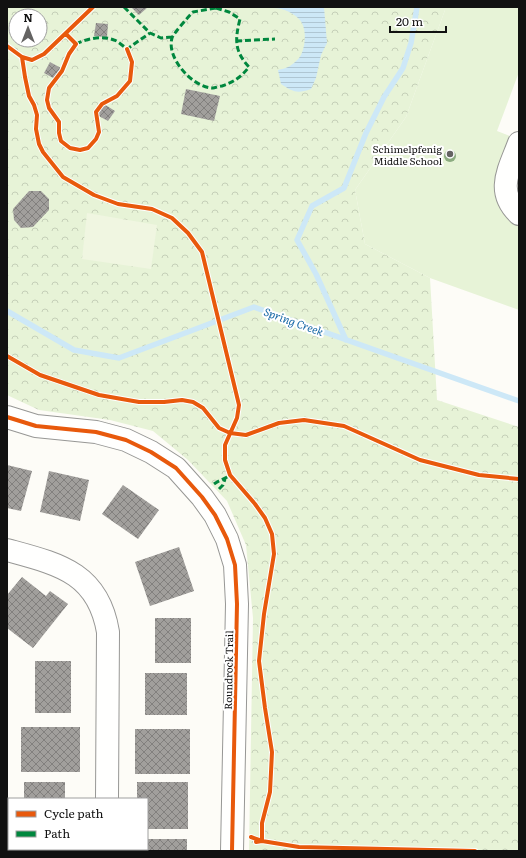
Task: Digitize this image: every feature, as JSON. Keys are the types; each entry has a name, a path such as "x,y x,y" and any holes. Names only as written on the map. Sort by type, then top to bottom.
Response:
{"street":[{"path":"519,143 507,174 505,188 509,203 519,214"},
{"name":"Roundrock Trail","path":"7,417 36,426 96,432 126,440 151,452 176,468 202,497 215,515 227,539 235,565 237,604 232,851"},
{"path":"7,550 51,562 72,573 94,593 104,614 108,632 106,798"}],"green space":[{"path":"7,7 445,7 406,117 355,190 365,244 430,278 437,400 519,427 519,851 249,851 253,618 246,545 227,501 188,460 153,431 110,420 39,410 7,395"},
{"name":"Schimelpfenig Middle School","path":"445,7 519,7 519,72 497,131 512,138 503,209 519,226 519,310 430,278 365,244 355,190 406,117"},
{"path":"87,213 157,225 151,269 82,259"}],"water":[{"path":"263,7 324,7 327,43 321,55 316,78 311,89 299,92 289,89 281,84 278,70 290,66 301,55 305,36 302,22 287,11 278,8"}],"building":[{"path":"131,7 148,7 139,15"},
{"path":"96,23 108,24 107,37 94,36"},
{"path":"50,62 61,68 55,79 44,73"},
{"path":"186,89 220,96 214,121 181,114"},
{"path":"104,104 115,111 108,121 97,115"},
{"path":"29,191 41,191 49,199 49,210 33,227 21,228 14,220 13,209"},
{"path":"7,465 32,471 21,511 7,508"},
{"path":"49,471 89,480 80,521 40,512"},
{"path":"123,485 159,510 138,539 102,514"},
{"path":"179,547 194,591 150,606 135,562"},
{"path":"22,577 46,596 50,591 68,604 33,648 7,628 7,595"},
{"path":"155,618 191,618 191,663 155,663"},
{"path":"35,661 71,661 71,713 35,713"},
{"path":"145,673 187,673 187,715 145,715"},
{"path":"21,727 80,727 80,772 21,772"},
{"path":"135,729 190,729 190,774 135,774"},
{"path":"24,782 65,782 65,798 24,798"},
{"path":"137,782 188,782 188,829 148,829 148,798 137,798"},
{"path":"148,839 187,839 187,851 146,851 148,850"},
{"path":"23,850 60,850 60,851"}],"waterway":[{"path":"346,340 316,274 297,240 312,206 344,188 366,133 384,97 403,68 411,43 417,7"},
{"name":"Spring Creek","path":"7,311 74,350 119,358 254,307 519,401"}],"marked path":[{"path":"124,7 150,33 161,38 172,37"},
{"path":"216,8 229,12 240,19 237,33 238,50 249,67 234,81 213,88 205,87 190,77 177,63 171,46 173,36 193,12 216,8"},
{"path":"76,44 89,39 104,38 119,42 127,49 150,33"},
{"path":"236,41 275,39"},
{"path":"214,484 230,475"},
{"path":"219,489 223,485 225,479"}],"cycle path":[{"path":"22,57 32,60 44,54 93,7"},
{"path":"66,34 76,44 69,54 62,71 49,88 47,100 49,108 59,122 61,141 70,148 80,150 88,148 96,139 99,132 96,112 102,104 117,96 130,81 132,62 127,49"},
{"path":"7,46 22,57 29,96 37,115 36,129 39,144 43,152 63,177 94,195 118,204 152,209 172,218 188,233 202,252 239,405 237,418 225,445 225,460 230,475 265,518 272,534 274,554 264,614 259,661 272,752 270,792 262,823 262,841 251,837"},
{"path":"7,356 40,375 99,395 139,402 182,400 193,402 203,408 219,428 230,433 246,435 279,423 304,420 344,426 420,460 479,475 519,479"},
{"path":"7,417 36,426 96,432 126,440 151,452 176,468 202,497 215,515 227,539 235,565 237,604 232,851"},
{"path":"256,842 262,841 299,847 475,851"}],"place":[{"name":"Schimelpfenig Middle School","path":"450,154"}]}
